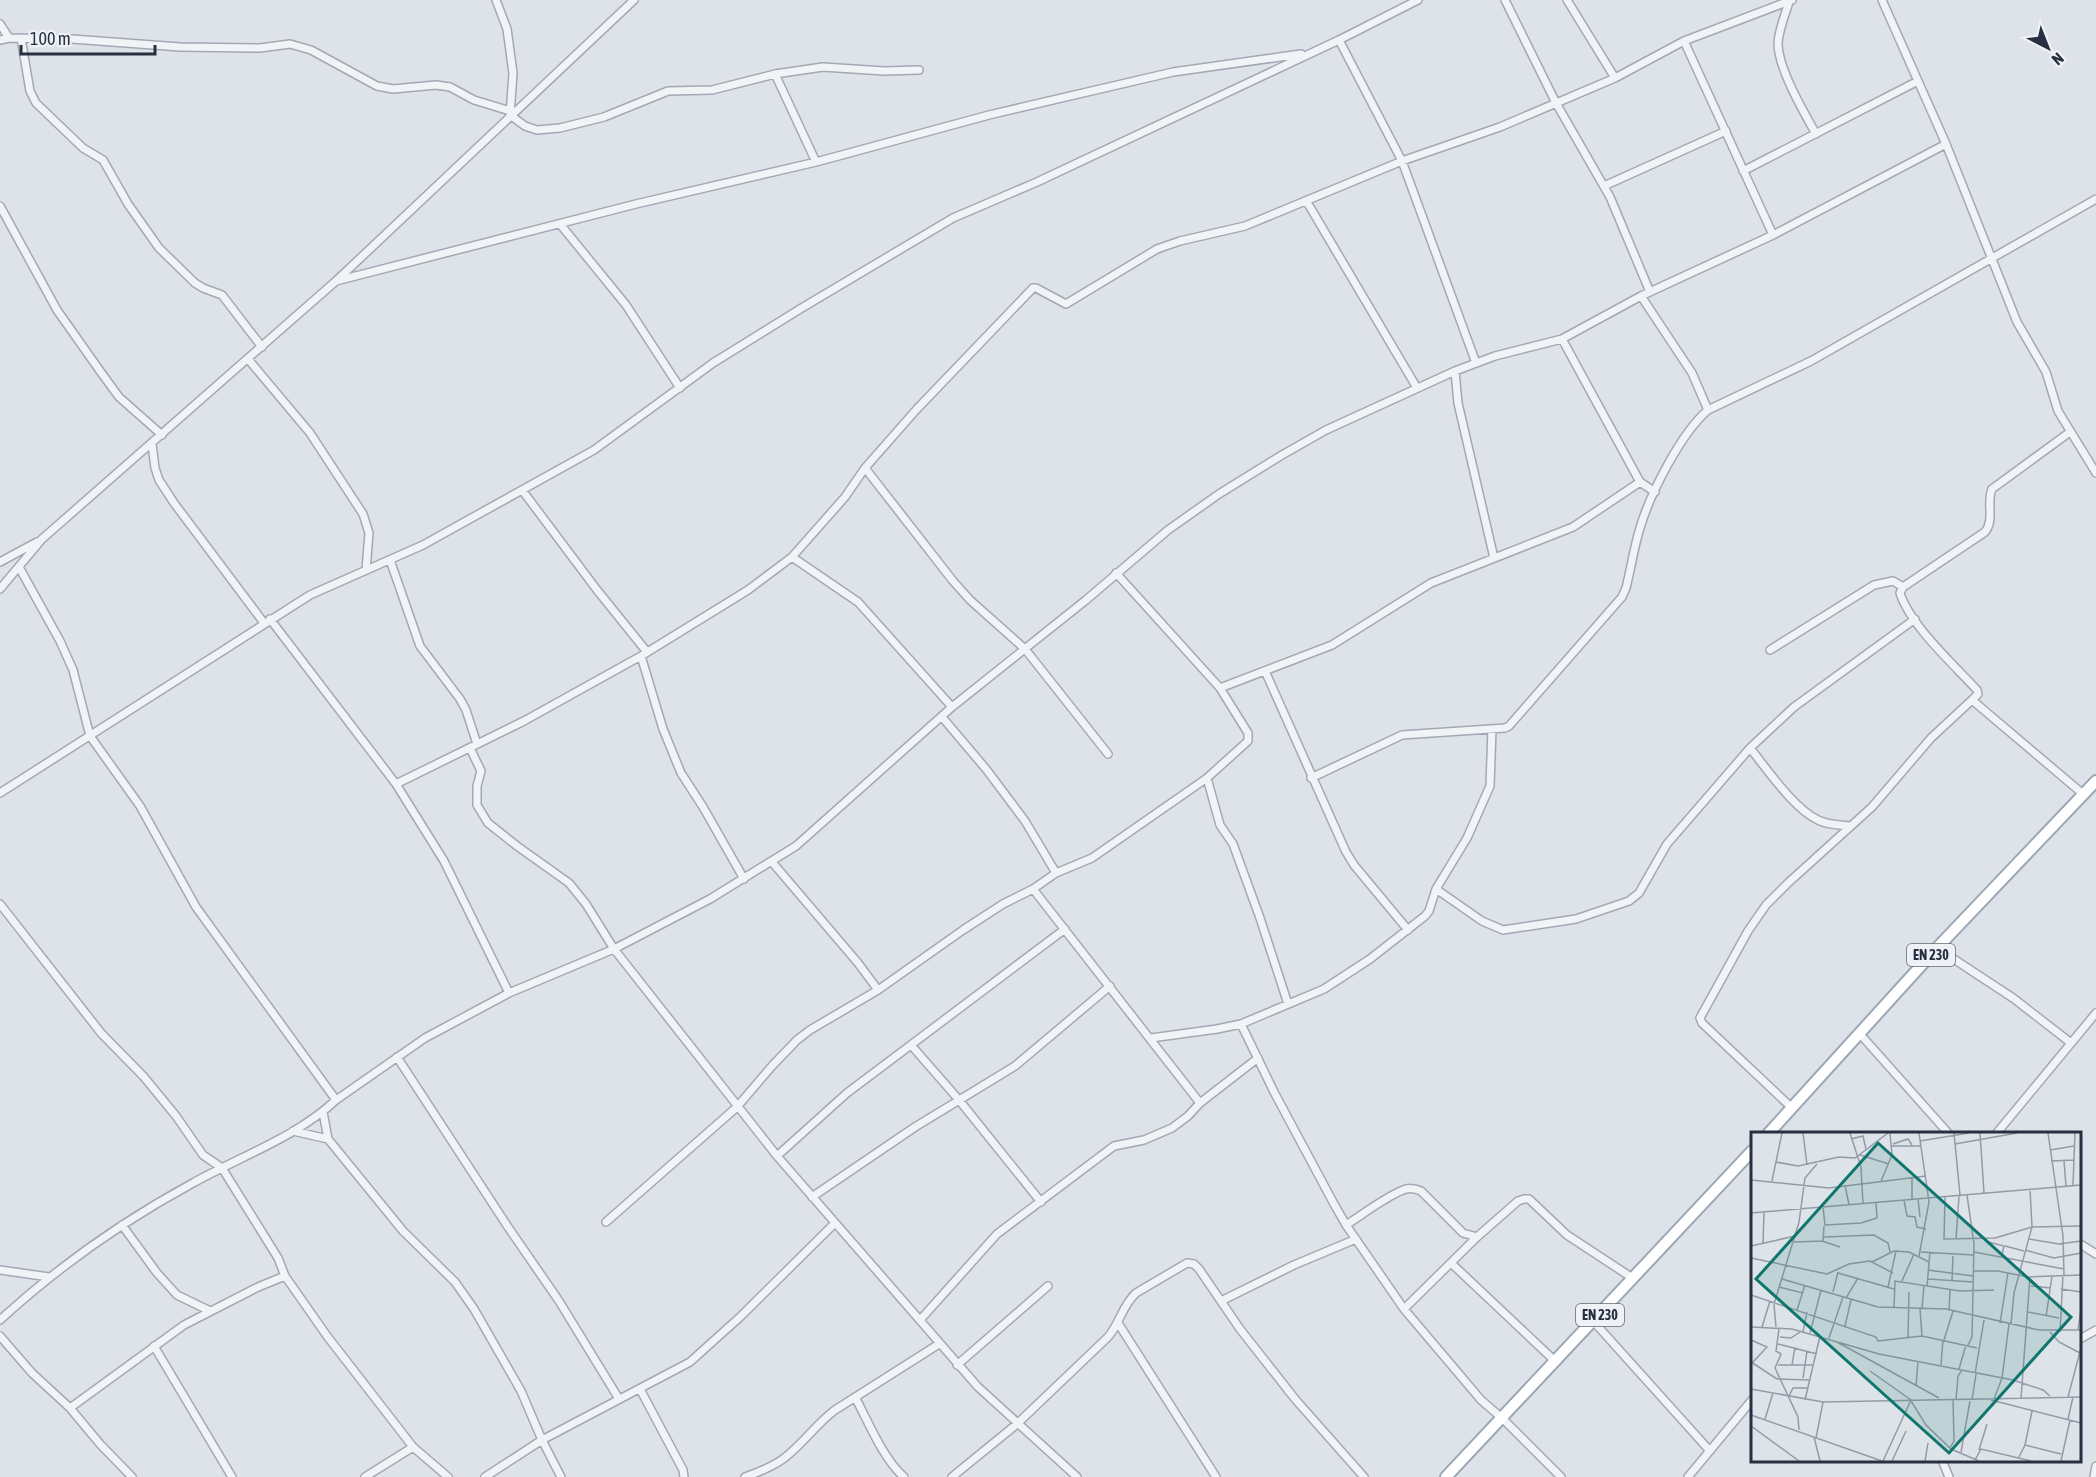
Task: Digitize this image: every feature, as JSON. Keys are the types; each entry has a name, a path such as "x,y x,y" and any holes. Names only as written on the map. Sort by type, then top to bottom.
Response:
{"main road":[{"name":"EN 230","path":"1770,1132 1937,948 2096,781"},
{"name":"EN 230","path":"1446,1477 1503,1419 1751,1152"}],"street":[{"path":"496,0 507,29 513,73 510,113"},
{"path":"0,589 42,540 336,282 510,113 634,0"},
{"path":"1397,0 1402,8"},
{"path":"0,793 310,595 423,545 594,450 714,363 954,218 1037,182 1309,52 1339,40 1418,0"},
{"path":"1505,0 1557,103 1604,186 1650,292"},
{"path":"1567,0 1615,78"},
{"path":"1882,0 1946,144 2018,322 2046,372 2058,411 2096,471"},
{"path":"1791,1 1779,34 1778,46 1792,86 1816,134"},
{"path":"396,783 524,721 644,654 748,590 792,557 845,497 865,468 916,410 1028,291 1036,288 1066,304 1157,249 1245,226 1402,161 1500,127 1615,78 1684,41 1791,1"},
{"path":"0,24 9,38"},
{"path":"0,40 9,38 72,39 180,47 260,48 290,44 311,50 377,86 393,89 436,85 450,87 474,100 510,113 525,126 537,130 560,128 604,117 668,91 712,90 775,74 823,67 919,70"},
{"path":"21,38 30,91 36,103 83,148 103,160 128,204 159,248 195,283 222,295 262,346"},
{"path":"1339,40 1402,161 1476,363"},
{"path":"1684,41 1773,235"},
{"path":"336,282 560,224 816,162 989,115 1173,72 1309,52"},
{"path":"775,74 816,162"},
{"path":"1743,171 1918,81"},
{"path":"1604,186 1726,131"},
{"path":"0,1320 49,1277 122,1225 195,1181 293,1131 425,1038 509,993 614,949 710,899 772,862 805,839 952,706 1026,649 1168,530 1219,494 1282,455 1326,430 1455,371 1562,339 1641,296 1773,235 1946,144"},
{"path":"1311,778 1402,735 1505,728 1514,722 1615,606 1626,588 1640,526 1655,492 1688,432 1707,410 1811,361 2096,199"},
{"path":"1307,202 1417,388"},
{"path":"0,206 57,310 100,371 119,397 162,435"},
{"path":"560,224 626,305 680,388"},
{"path":"1641,296 1692,373 1707,410"},
{"path":"1562,339 1640,482 1655,492"},
{"path":"248,359 310,432 363,514 369,532 366,570"},
{"path":"1455,371 1458,403 1494,558"},
{"path":"1792,1108 1702,1023 1700,1018 1748,931 1766,905 1872,807 1931,738 1978,694 1977,690 1932,642 1915,620 1900,593 1903,587 1985,532 1990,524 1992,489 2070,432"},
{"path":"152,444 154,468 174,503 396,783 444,861 509,993"},
{"path":"865,468 953,581 970,600 1026,649 1108,754"},
{"path":"1220,688 1332,645 1431,583 1573,527 1640,482"},
{"path":"522,490 644,654 663,729 681,773 744,879"},
{"path":"0,562 42,540"},
{"path":"792,557 858,602 952,706"},
{"path":"390,560 420,646 460,699 477,744"},
{"path":"19,567 60,640 90,736 140,806 196,907 336,1100"},
{"path":"606,1222 737,1107 797,1040 810,1030 878,990 1003,904 1033,889 1056,873 1092,858 1207,778 1248,741 1248,732 1220,688 1116,573"},
{"path":"1770,650 1874,585 1893,581 1903,587"},
{"path":"1436,889 1482,921 1503,930 1576,919 1629,901 1639,893 1666,844 1750,748 1794,707 1915,620"},
{"path":"1264,671 1311,778 1354,864 1408,930"},
{"path":"1972,700 2083,794"},
{"path":"942,717 986,769 1025,821 1056,873"},
{"path":"1151,1038 1241,1024 1324,989 1370,960 1429,911 1436,889 1467,838 1490,786 1492,729"},
{"path":"470,748 481,771 477,786 477,805 488,823 569,883 586,904 614,949 737,1107 812,1197 921,1319 957,1365 1017,1424 1077,1477"},
{"path":"1750,748 1782,788 1814,819 1825,823 1850,826"},
{"path":"1207,778 1220,825 1233,844 1288,1004"},
{"path":"772,862 858,963 878,990"},
{"path":"1033,889 1200,1102"},
{"path":"0,904 101,1033 144,1077 203,1155 222,1168 278,1258 285,1276 358,1377 413,1447 448,1477"},
{"path":"777,1156 847,1093 1065,929"},
{"path":"1937,948 2013,998 2071,1043"},
{"path":"812,1197 958,1100 1015,1066 1110,986"},
{"path":"1998,1132 2096,1013"},
{"path":"1241,1024 1346,1225 1404,1309 1481,1400 1561,1477"},
{"path":"1860,1034 1947,1132"},
{"path":"911,1045 1041,1202"},
{"path":"397,1057 559,1301 619,1399"},
{"path":"921,1319 989,1241 1114,1146 1144,1140 1163,1133 1188,1116 1200,1102 1258,1058"},
{"path":"323,1112 328,1139 404,1231 455,1282 474,1309 521,1391 561,1477"},
{"path":"293,1131 328,1139"},
{"path":"1346,1225 1408,1188 1421,1191 1463,1233 1477,1237"},
{"path":"1404,1309 1477,1237 1524,1198 1530,1199 1567,1235 1634,1279"},
{"path":"485,1477 542,1440 690,1362 835,1222"},
{"path":"122,1225 157,1273 177,1295 210,1311"},
{"path":"1221,1301 1294,1265 1356,1239"},
{"path":"2081,1245 2096,1254"},
{"path":"952,1477 1017,1424 1108,1337 1118,1323 1123,1308 1136,1293 1186,1263 1194,1264 1199,1269 1240,1329 1295,1399 1364,1477"},
{"path":"1451,1263 1556,1362"},
{"path":"0,1270 49,1277"},
{"path":"70,1408 184,1325 285,1276"},
{"path":"957,1365 1048,1286"},
{"path":"1594,1322 1710,1451"},
{"path":"1118,1323 1216,1477"},
{"path":"2081,1338 2096,1330"},
{"path":"0,1336 32,1373 70,1408 132,1477"},
{"path":"749,1476 771,1467 784,1458 821,1420 939,1344"},
{"path":"154,1346 232,1477"},
{"path":"640,1389 679,1462 684,1477"},
{"path":"855,1397 884,1450 898,1472 904,1477"},
{"path":"1688,1477 1751,1401"},
{"path":"365,1477 413,1447"},
{"path":"1942,1462 1949,1477"},
{"path":"2094,1477 2096,1466"}]}
